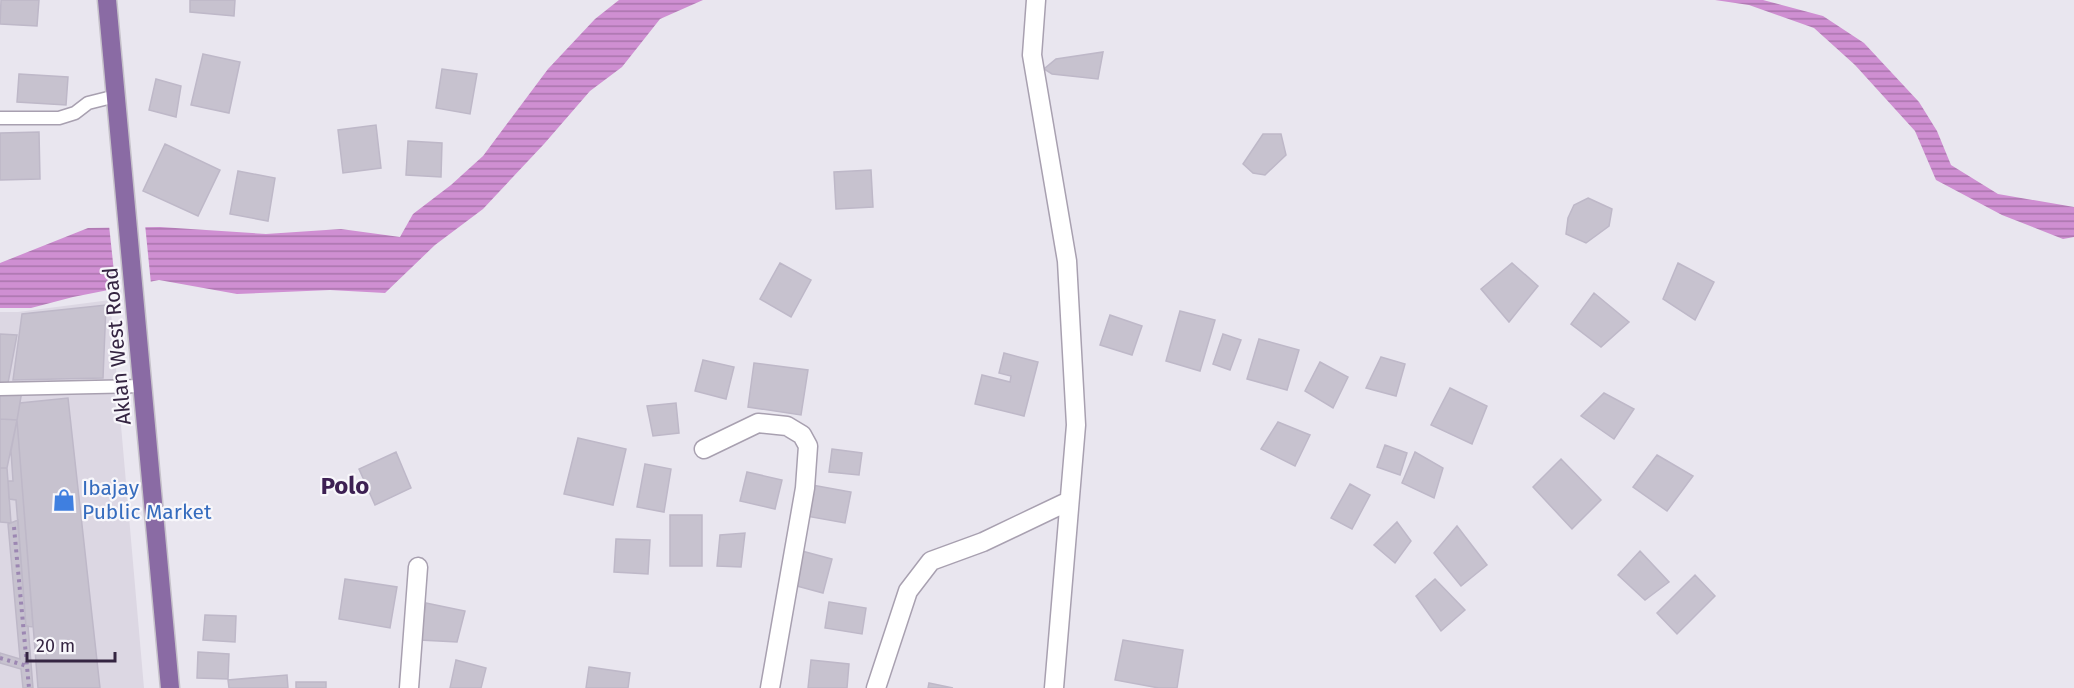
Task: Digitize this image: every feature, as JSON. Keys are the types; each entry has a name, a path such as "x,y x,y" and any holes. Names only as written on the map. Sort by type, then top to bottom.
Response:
{"main road":[{"name":"Aklan West Road","path":"107,0 170,688"}],"street":[{"path":"1036,0 1032,56 1067,261 1076,425 1053,686"},
{"path":"704,449 758,423 787,426 802,435 808,446 805,488 771,688"},
{"path":"876,688 908,591 931,561 982,542 1069,501"},
{"path":"409,688 418,567"}],"lane":[{"path":"0,118 59,118 75,113 88,103 116,96"},
{"path":"0,389 143,386"}],"path":[{"path":"14,527 29,688"},
{"path":"0,658 27,666"}],"shaded area":[{"path":"619,0 703,0 660,19 622,67 590,91 483,209 435,245 385,293 330,290 237,294 159,280 31,308 0,308 0,263 88,228 160,227 266,234 341,229 400,237 413,214 451,185 483,156 548,69 595,19"},
{"path":"1715,0 1763,0 1823,16 1864,43 1919,102 1937,131 1951,165 1998,194 2074,207 2074,237 2063,239 2002,215 1936,180 1915,131 1855,65 1814,28 1749,5"},
{"name":"Ibajay Public Market","path":"110,300 144,688 0,688 0,312 18,312"}],"pier":[{"path":"145,224 151,284 116,291 109,225"}],"building":[{"path":"1,0 39,0 37,26 0,24"},
{"path":"190,0 235,0 234,16 190,12"},
{"path":"1103,52 1098,79 1052,74 1044,69 1056,59"},
{"path":"203,54 240,62 229,113 191,105"},
{"path":"442,69 477,74 470,114 436,108"},
{"path":"19,74 68,77 66,105 17,102"},
{"path":"156,79 181,86 176,117 149,110"},
{"path":"376,125 381,168 343,173 338,130"},
{"path":"39,132 40,179 0,180 0,133"},
{"path":"1263,134 1281,134 1286,155 1265,175 1253,173 1243,164"},
{"path":"408,141 442,143 441,177 406,175"},
{"path":"165,144 220,170 198,216 143,191"},
{"path":"871,170 873,207 836,209 834,172"},
{"path":"238,171 275,178 268,221 230,214"},
{"path":"1588,198 1612,209 1609,226 1586,243 1566,234 1568,218 1574,205"},
{"path":"780,263 811,280 791,317 760,299"},
{"path":"1512,263 1538,286 1509,322 1481,289"},
{"path":"1678,263 1714,282 1695,320 1663,299"},
{"path":"1594,293 1629,322 1601,347 1571,324"},
{"path":"106,305 103,378 13,380 22,314"},
{"path":"1180,311 1215,320 1200,371 1166,361"},
{"path":"1110,315 1142,326 1132,355 1100,345"},
{"path":"0,334 17,335 8,383 0,383"},
{"path":"1223,334 1241,340 1230,370 1213,364"},
{"path":"1259,339 1299,350 1287,390 1247,379"},
{"path":"1004,353 1038,362 1024,416 975,404 982,375 1010,382 1011,376 999,373"},
{"path":"1381,357 1405,364 1396,396 1366,388"},
{"path":"703,360 734,367 726,399 695,391"},
{"path":"1320,362 1348,377 1333,408 1305,391"},
{"path":"754,363 808,370 801,415 748,407"},
{"path":"0,383 23,385 17,420 0,419"},
{"path":"1450,388 1487,406 1472,444 1431,425"},
{"path":"1604,393 1634,409 1614,439 1581,416"},
{"path":"68,398 100,688 38,688 17,420 20,403"},
{"path":"676,403 679,433 653,436 647,406"},
{"path":"0,419 17,420 7,468 0,468"},
{"path":"17,420 33,627 26,626 16,500 9,499 8,481 13,481 11,451"},
{"path":"1278,422 1310,435 1295,466 1261,449"},
{"path":"578,438 626,449 613,505 564,494"},
{"path":"1385,445 1407,453 1400,475 1377,467"},
{"path":"832,449 862,453 859,475 829,472"},
{"path":"396,452 411,488 375,505 359,469"},
{"path":"1415,452 1443,468 1434,498 1402,483"},
{"path":"1657,455 1693,476 1667,511 1633,487"},
{"path":"1561,459 1601,500 1572,529 1533,487"},
{"path":"645,464 671,469 664,512 637,507"},
{"path":"0,468 7,468 11,523 0,522"},
{"path":"747,472 782,480 775,509 740,501"},
{"path":"1350,484 1370,495 1352,529 1331,518"},
{"path":"812,485 851,492 845,523 806,516"},
{"path":"670,515 702,515 702,566 670,566"},
{"path":"18,520 33,688 23,688 21,669 0,663 0,653 20,659 8,524"},
{"path":"1397,522 1411,541 1395,563 1374,545"},
{"path":"1457,526 1487,565 1461,586 1434,553"},
{"path":"745,533 741,567 717,566 720,535"},
{"path":"616,539 650,540 648,574 614,572"},
{"path":"802,551 832,559 823,593 793,585"},
{"path":"1640,551 1669,582 1645,600 1618,575"},
{"path":"1695,575 1715,596 1677,634 1657,613"},
{"path":"345,579 397,587 390,628 339,619"},
{"path":"1435,579 1465,610 1441,631 1416,596"},
{"path":"829,602 866,608 862,634 825,628"},
{"path":"426,603 465,611 457,642 420,640"},
{"path":"205,615 236,616 235,642 203,640"},
{"path":"1123,640 1183,650 1177,688 1159,688 1115,680"},
{"path":"198,652 229,654 228,679 197,678"},
{"path":"456,660 486,668 481,688 450,688"},
{"path":"811,660 849,664 847,688 808,688"},
{"path":"589,667 630,673 628,688 586,688"},
{"path":"287,675 288,688 229,688 228,680"},
{"path":"296,682 326,682 326,688 296,688"},
{"path":"929,683 953,688 928,688"}],"place":[{"name":"Ibajay Public Market","path":"64,500"}],"district":[{"name":"Polo","path":"345,486"}]}
